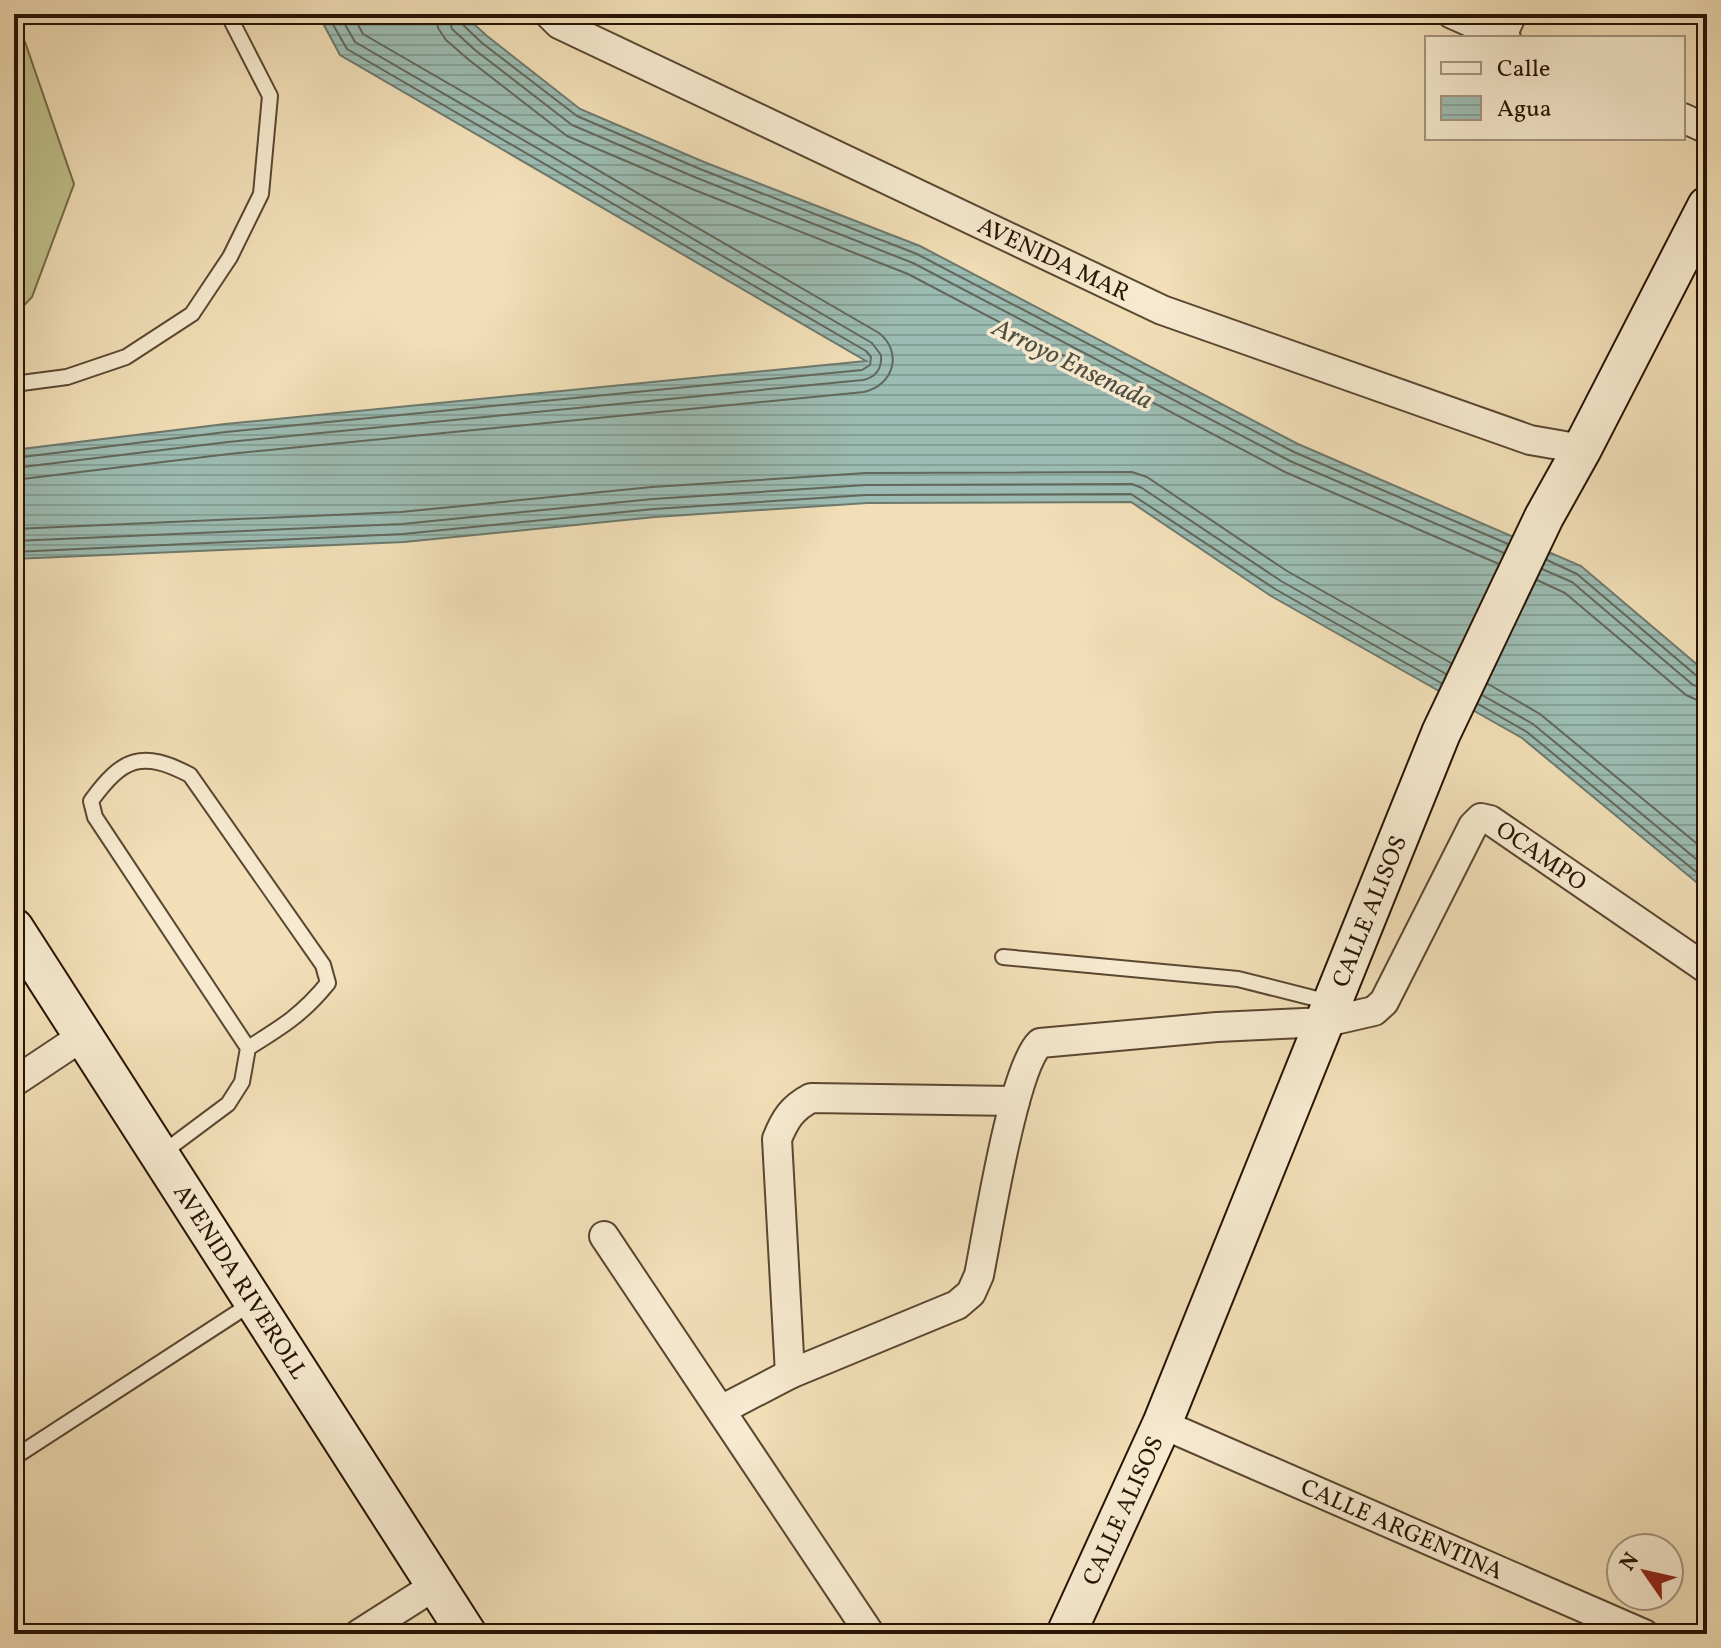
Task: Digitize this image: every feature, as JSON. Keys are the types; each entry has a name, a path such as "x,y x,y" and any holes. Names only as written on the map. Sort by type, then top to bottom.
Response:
{"street":[{"name":"AVENIDA MAR","path":"549,14 559,24 1162,310 1530,440 1582,449"},
{"path":"1452,14 1507,29"},
{"path":"1685,119 1707,129"},
{"name":"CALLE ALISOS","path":"1066,1634 1162,1424 1441,733 1544,517 1707,206"},
{"name":"OCAMPO","path":"1330,1012 1374,1011 1384,1002 1473,826 1481,818 1490,820 1707,969"},
{"name":"AVENIDA RIVEROLL","path":"14,928 467,1634"},
{"path":"721,1410 790,1374 957,1305 971,1293 979,1275 1015,1101 1027,1059 1040,1043 1217,1027 1330,1012"},
{"path":"14,1082 83,1036"},
{"path":"790,1374 777,1139 784,1121 795,1107 811,1098 1015,1101"},
{"path":"604,1236 870,1634"},
{"name":"CALLE ARGENTINA","path":"1162,1424 1644,1634"},
{"path":"359,1634 436,1585"}],"lane":[{"path":"14,384 67,377 126,357 192,314 230,257 261,194 270,96 228,14"},
{"path":"160,1155 228,1104 242,1082 248,1048 95,817 91,801 105,783 143,758 166,762 190,775 323,965 328,983 312,1003 297,1018 248,1048"},
{"path":"1003,957 1238,979 1330,1012"},
{"path":"21,1453 254,1301"}],"green space":[{"path":"14,36 25,42 74,184 32,297 14,316"}],"water":[{"name":"Arroyo Ensenada","path":"318,14 463,14 580,109 704,162 920,246 1298,444 1581,566 1707,673 1707,891 1522,738 1271,596 1131,502 867,503 655,517 404,542 14,559 14,450 225,424 866,361 340,55"}]}
